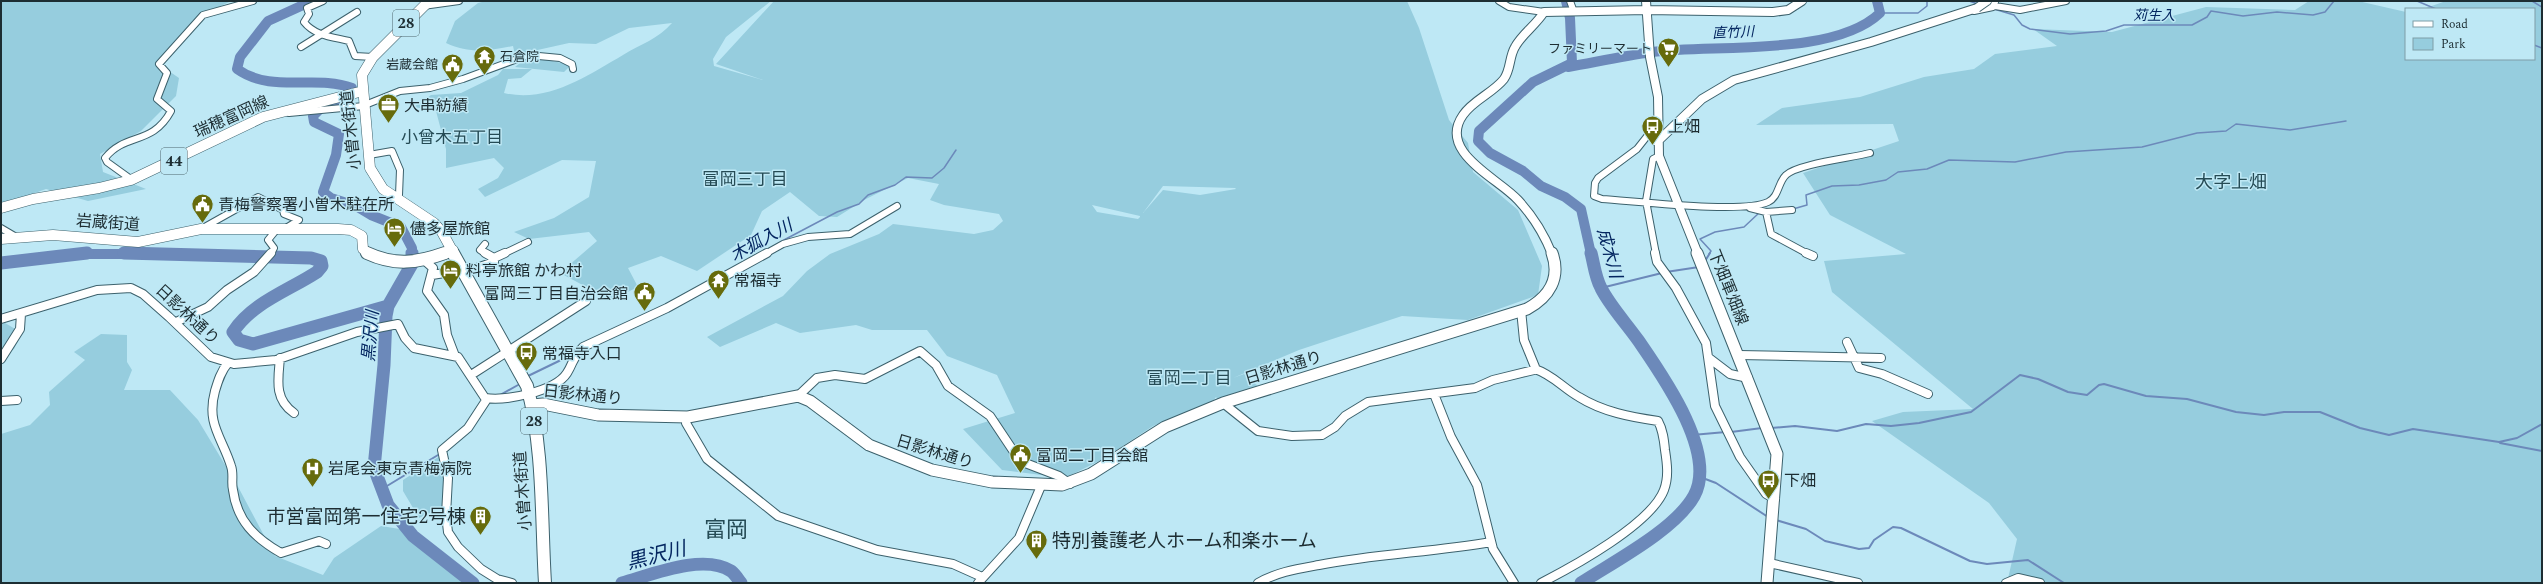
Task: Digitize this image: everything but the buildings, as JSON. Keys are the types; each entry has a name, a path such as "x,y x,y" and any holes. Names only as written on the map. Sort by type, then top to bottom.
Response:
{"main road":[{"name":"小曽木街道","path":"426,4 373,57 362,75 360,91 364,106 370,168 375,180 383,190 432,220 453,250 510,352 531,400 538,458 545,583"},
{"name":"瑞穂富岡線","path":"1,208 33,198 97,189 132,180 163,167 231,130 277,112 360,91"},
{"name":"岩蔵街道","path":"1,239 64,235 138,242 201,229 351,230 362,236 363,249 369,254 395,264 418,261 453,250"}],"street":[{"path":"132,180 107,162 105,158 122,144 154,132 163,126 171,109 157,99 165,83 167,73 159,64 203,15 253,1"},
{"path":"323,1 307,8 309,14 304,22 322,34 349,41 355,56 373,57"},
{"path":"426,4 459,1"},
{"path":"1499,1 1509,7 1544,12 1647,10 1773,12 1788,10 1802,1"},
{"path":"1570,1 1573,12"},
{"name":"下畑軍畑線","path":"1646,1 1650,53 1658,97 1657,142 1659,156 1777,454 1775,499 1767,583"},
{"path":"1657,142 1702,99 1734,80 1976,7 1991,5 2020,10 2066,1"},
{"path":"301,47 357,12"},
{"name":"日影林通り","path":"487,399 531,400 598,416 688,417 710,414 779,398 798,396 810,401 869,445 895,456 959,477 1041,486 1070,484 1108,465 1165,427 1223,403 1258,391 1407,348 1521,310 1540,301 1552,288 1554,264 1551,246 1543,232 1511,192 1467,160 1457,132 1460,120 1474,104 1505,78 1515,46 1538,22 1544,12"},
{"path":"277,112 325,111 364,106 400,91 430,88 462,79 528,55 560,58 572,64 573,69"},
{"path":"1658,130 1652,130 1637,149 1595,183 1594,196 1597,198 1742,208 1766,212 1792,210"},
{"path":"368,155 392,151 400,175 399,195 395,198"},
{"path":"1742,208 1769,202 1779,190 1785,175 1800,166 1842,160 1870,153"},
{"path":"1659,156 1653,159 1646,201 1656,262 1676,288 1706,343 1709,358 1711,388 1715,406 1724,426 1740,457 1766,494 1775,499"},
{"path":"176,322 208,307 227,290 254,272 271,254 274,248 268,240 280,229 299,220 284,214 283,210 258,197 201,229"},
{"path":"531,400 567,374 573,357 583,347 667,308 783,244 808,237 850,234 897,206"},
{"path":"1766,212 1771,234 1782,240 1788,247 1813,256"},
{"path":"1,228 18,238"},
{"path":"494,258 528,242"},
{"path":"485,244 480,250 494,258"},
{"path":"432,275 464,271 491,265 494,262 494,258"},
{"path":"418,261 432,267 432,275 427,291 444,315 447,335 456,356 487,399 468,428 442,450 450,470 446,526 455,544 474,564 496,579 512,583"},
{"name":"日影林通り","path":"1,319 103,289 127,287 142,294 176,322 202,352 213,359 228,363 248,364 308,352 376,328 393,324 399,324 405,338 414,348 456,356"},
{"path":"470,375 510,352 543,328 586,301"},
{"path":"1521,310 1524,340 1535,369"},
{"path":"1,359 20,329 19,322 21,314"},
{"path":"1847,342 1853,358 1861,370 1882,374 1928,394"},
{"path":"798,396 817,378 835,375 865,379 920,351 936,365 948,386 990,416 1020,461 1059,476 1070,484"},
{"path":"1739,355 1880,358"},
{"path":"280,358 278,395 285,408 294,414"},
{"path":"1709,358 1730,374 1748,378"},
{"path":"228,363 222,370 210,404 212,426 232,467 232,486 239,518 259,541 281,554 319,542 326,544"},
{"path":"1223,403 1258,431 1292,436 1322,435 1336,427 1345,416 1368,402 1402,396 1434,394 1475,388 1493,380 1535,369 1553,375 1584,400 1634,417 1658,421 1662,428 1668,475 1664,491 1652,508 1591,555 1541,583"},
{"path":"1434,394 1451,437 1477,485 1491,542 1514,583"},
{"path":"1,400 17,400"},
{"path":"688,417 686,423 707,459 778,516 877,550 953,564 980,580 1019,538 1041,486"},
{"path":"1258,583 1274,574 1360,557 1444,550 1491,542"},
{"path":"1770,563 1858,583"},
{"path":"2006,583 2017,578 2031,579 2040,583"}],"green space":[{"path":"1,1 231,1 205,14 157,63 179,78 176,96 141,131 100,154 103,172 146,189 88,201 46,189 1,205"},
{"path":"486,1 771,1 726,37 713,59 714,66 763,80 716,64 774,1 1407,1 1419,28 1449,120 1468,143 1473,172 1518,210 1542,266 1538,295 1468,320 1402,316 1299,350 1233,378 1244,374 1259,387 1219,401 1216,397 1213,401 1153,426 1103,459 1065,478 1002,470 963,429 1015,413 997,375 947,356 927,330 872,330 856,325 800,333 776,323 720,347 707,337 783,296 807,271 830,254 879,234 893,224 974,234 993,230 1003,221 999,214 944,205 930,200 939,184 908,178 866,199 837,217 819,216 790,192 762,211 751,235 697,271 661,256 628,268 638,287 611,300 560,273 597,241 589,232 529,239 514,232 554,218 589,197 596,161 562,160 485,197 478,189 498,178 504,168 494,158 446,168 446,149 436,111 414,107 431,95 461,93 498,75 503,69 532,69 521,78 508,79 504,93 520,95 551,91 581,79 655,37 667,29 672,23 629,28 596,44 569,43 515,55 513,46 495,49 471,50 446,43 455,21 478,3","holes":["1163,186 1235,188 1236,189 1200,195 1163,190 1143,213","1092,205 1140,216 1140,217 1138,219 1097,212"]},
{"path":"2309,1 2358,1 2405,12 2405,60 2535,60 2535,8 2426,8 2446,1 2542,1 2542,583 2007,583 2017,539 1989,503 1872,421 1903,412 1973,409 1832,292 1824,261 1906,254 1830,215 1803,173 1899,141 1893,124 1756,125 1782,108 1860,97 1924,77 1974,69 1995,54 2057,46 2033,29 2112,32 2206,7 2295,10"},
{"path":"529,56 571,65 564,72 515,67"},
{"path":"5,323 22,333 14,349 1,358 1,324"},
{"path":"101,334 127,335 127,362 132,370 124,390 170,390 198,420 236,483 275,556 323,575 334,558 381,526 406,530 468,583 1,583 1,434 30,425 50,405 49,392 85,360 74,352"},
{"path":"440,456 445,467 442,507 419,518 403,491 403,480"}],"waterway":[{"name":"黒沢川","path":"312,1 268,21 240,57 237,69 265,81 338,84 352,88 348,97 321,108 313,116 314,122 339,134 336,155 323,192 331,198 356,206 371,215 401,227 412,248 412,264 388,306"},
{"name":"成木川","path":"1566,1 1570,18 1572,63 1533,82 1479,131 1478,141 1490,153 1523,171 1541,186 1565,197 1581,209 1591,254"},
{"name":"直竹川","path":"1568,67 1652,52 1772,46 1804,43 1834,37 1860,27 1880,13 1877,1"},
{"name":"苅生入","path":"1880,13 1918,13 1927,6 1927,1"},
{"name":"苅生入","path":"1969,1 1978,4"},
{"name":"苅生入","path":"1994,9 2014,15 2022,25 2030,29 2070,34 2106,31 2124,25 2192,25 2207,17 2211,11 2243,16 2277,12 2313,15 2325,12 2334,1"},
{"path":"2417,1 2434,8"},
{"path":"2532,1 2542,7"},
{"path":"2535,45 2542,48"},
{"path":"1793,209 1807,205 1806,195 1832,186 1859,185 1886,180 1898,172 1927,169 1949,160 2015,162 2066,152 2142,147 2197,133 2226,131 2236,124 2290,130 2346,121"},
{"name":"木狐入川","path":"782,241 837,212 859,204 868,195 895,185 906,177 932,178 944,168 956,150"},
{"path":"1709,254 1711,251 1700,239 1715,232 1744,227 1760,212"},
{"path":"78,254 87,253"},
{"path":"124,253 311,258 321,261 322,266 317,272 261,305 250,313 233,332 239,340 253,344 388,306"},
{"name":"成木川","path":"1581,583 1626,555 1673,521 1685,509 1694,496 1699,478 1699,458 1693,437 1684,415 1673,393 1660,373 1605,295 1597,279 1591,253"},
{"path":"1705,261 1710,253"},
{"path":"68,254 78,254"},
{"path":"1,263 78,254"},
{"path":"78,254 159,254"},
{"path":"1666,272 1699,267"},
{"path":"1601,288 1662,273"},
{"name":"黒沢川","path":"388,306 374,468 388,505 413,536 473,583"},
{"name":"木狐入川","path":"528,376 561,360 578,348"},
{"path":"1771,428 1795,426 1837,431 1866,424 1891,426 1919,423 1971,412 2020,375 2038,379 2068,392 2087,395 2099,385 2104,384 2146,396 2187,399 2236,412 2264,415 2284,412 2320,412 2360,428 2389,435 2413,429 2499,442 2517,438 2542,424"},
{"name":"木狐入川","path":"500,395 518,385"},
{"path":"1731,432 1762,428"},
{"path":"1692,435 1726,432"},
{"path":"2500,443 2542,451"},
{"name":"木狐入川","path":"382,489 438,455"},
{"path":"1700,477 1716,483 1768,517"},
{"path":"1776,520 1806,529 1825,541 1859,549 1869,548 1874,540 1893,527 1901,528 1970,561 1987,564 2028,560 2064,583"},
{"name":"黒沢川","path":"622,583 677,567 706,564 719,566 731,571 741,583"}],"place":[{"name":"ファミリーマート","path":"1668,68"},
{"name":"石倉院","path":"484,76"},
{"name":"岩蔵会館","path":"453,84"},
{"name":"大串紡績","path":"389,124"},
{"name":"上畑","path":"1653,146"},
{"name":"青梅警察署小曽木駐在所","path":"202,224"},
{"name":"儘多屋旅館","path":"395,248"},
{"name":"料亭旅館 かわ村","path":"450,290"},
{"name":"常福寺","path":"719,300"},
{"name":"富岡三丁目自治会館","path":"644,312"},
{"name":"常福寺入口","path":"527,372"},
{"name":"富岡二丁目会館","path":"1020,474"},
{"name":"岩尾会東京青梅病院","path":"313,488"},
{"name":"下畑","path":"1769,500"},
{"name":"市営富岡第一住宅2号棟","path":"481,536"},
{"name":"特別養護老人ホーム和楽ホーム","path":"1036,560"}],"district":[{"name":"小曾木五丁目","path":"452,137"},
{"name":"富岡三丁目","path":"745,179"},
{"name":"大字上畑","path":"2231,182"},
{"name":"富岡二丁目","path":"1189,378"},
{"name":"富岡","path":"726,529"}]}
